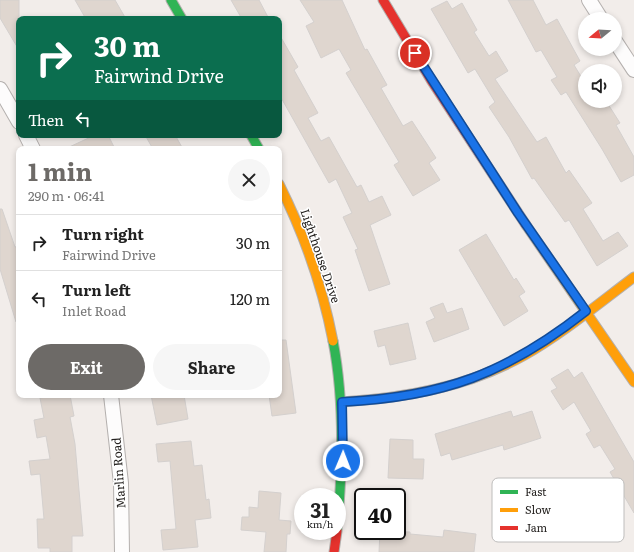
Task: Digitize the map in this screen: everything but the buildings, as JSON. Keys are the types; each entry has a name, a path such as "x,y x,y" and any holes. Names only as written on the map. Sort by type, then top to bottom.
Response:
{"street":[{"path":"171,0 180,16"},
{"path":"383,0 431,80 501,187 634,382"},
{"path":"589,0 597,12"},
{"path":"622,52 634,70"},
{"path":"0,89 16,117"},
{"name":"Lighthouse Drive","path":"282,190 302,232 317,273 329,316 337,359 342,402 344,446 342,488"},
{"path":"342,402 382,400 409,396 448,387 486,374 557,335 586,311 634,277"},
{"name":"Marlin Road","path":"111,398 121,483 122,552"},
{"name":"Lighthouse Drive","path":"334,552 336,540"}],"traffic: fast":[{"path":"171,0 180,16"},
{"path":"253,138 257,146"},
{"path":"333,341 340,388 342,435 340,488"}],"traffic: slow":[{"path":"282,190 297,222 312,261 324,300 333,341"},
{"path":"526,225 634,382"},
{"path":"342,402 412,394 435,389 480,376 502,367 552,338 634,277"}],"traffic: jam":[{"path":"383,0 431,80 526,225"},
{"path":"334,552 336,540"}],"route":[{"path":"343,461 344,446 342,402 382,400 409,396 448,387 486,374 522,356 557,335 586,311 518,213 415,53"}]}
